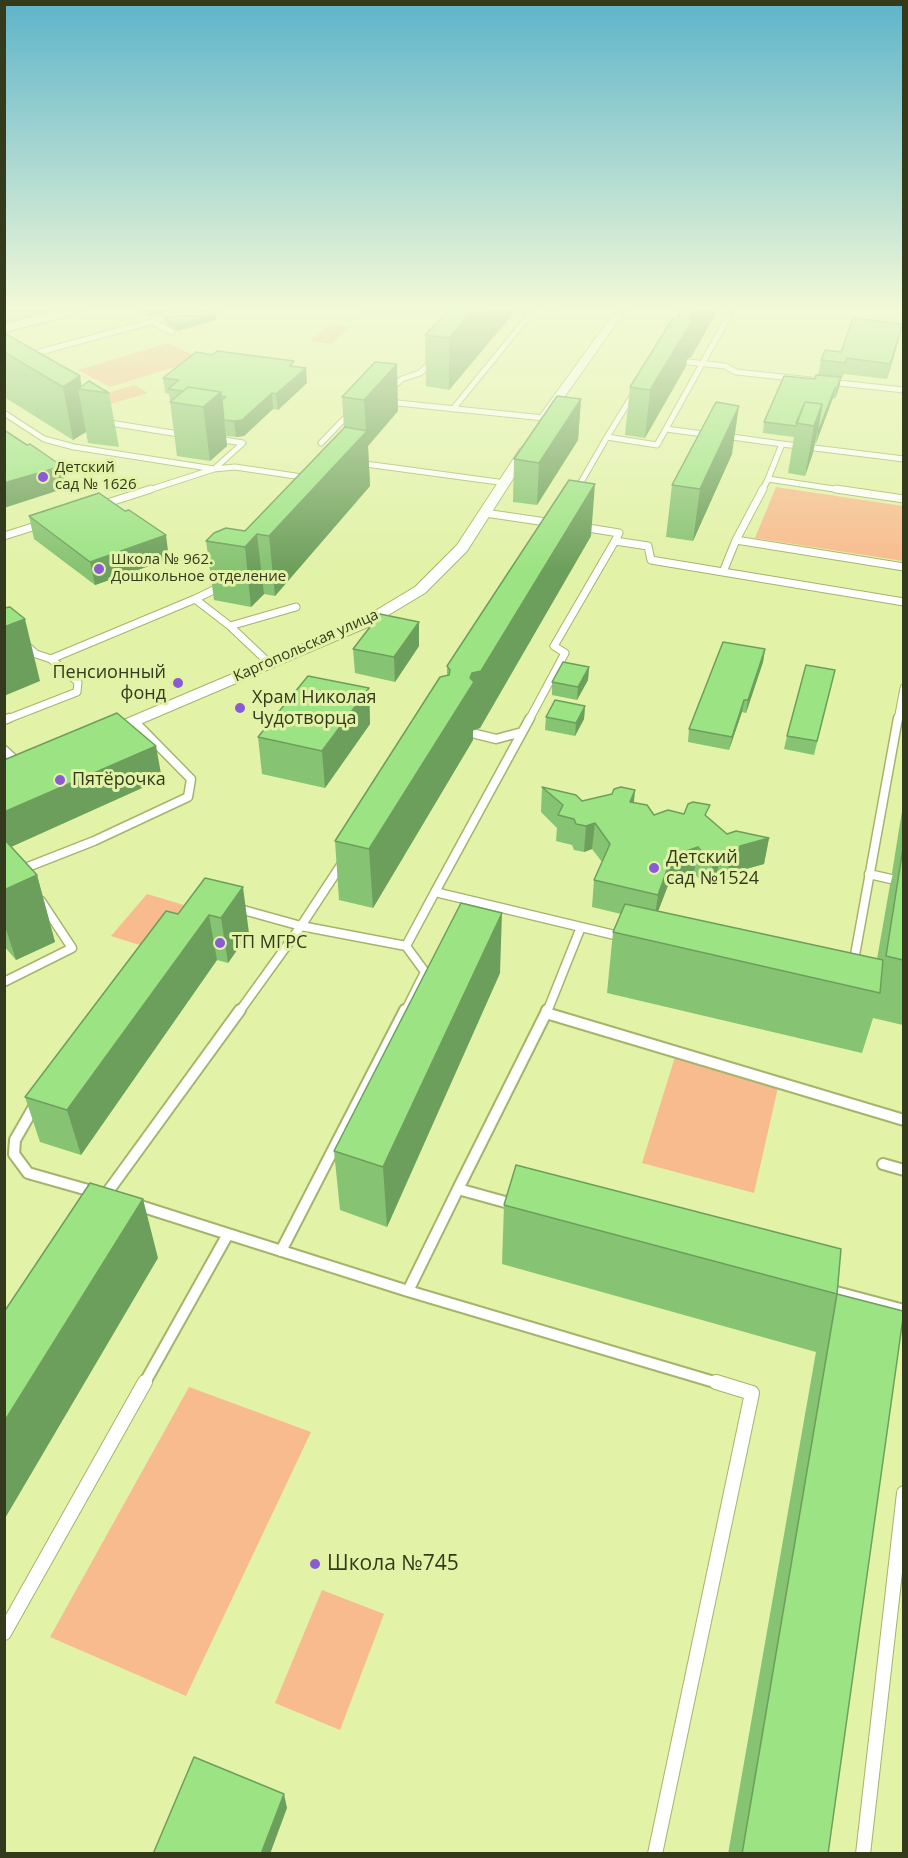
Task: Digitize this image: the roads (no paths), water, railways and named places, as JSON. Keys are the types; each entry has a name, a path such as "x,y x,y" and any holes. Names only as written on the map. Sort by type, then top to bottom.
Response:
{"street":[{"name":"Каргопольская улица","path":"94,738 365,623 420,590 462,548 560,397"},
{"path":"4,776 28,765"}],"lane":[{"path":"453,409 463,397"},
{"path":"568,504 632,397"},
{"path":"607,437 657,445 684,397"},
{"path":"376,401 453,409 538,428"},
{"path":"321,443 354,410"},
{"path":"4,413 44,439 74,447 214,468 235,467 312,479 320,484"},
{"path":"97,417 106,423 198,437"},
{"path":"98,429 106,423"},
{"path":"666,429 903,459"},
{"path":"93,508 214,468 243,443 209,438"},
{"path":"74,447 82,441"},
{"path":"723,572 736,540 768,479 782,444"},
{"path":"353,462 506,483"},
{"path":"312,479 318,472"},
{"path":"768,479 903,499"},
{"path":"485,513 556,523"},
{"path":"550,532 562,514"},
{"path":"4,536 48,522"},
{"path":"406,946 565,653 554,646 619,533 577,527"},
{"path":"736,540 903,567"},
{"path":"615,541 648,546 651,560 903,602"},
{"path":"51,659 195,599 225,584"},
{"path":"195,599 230,626 269,663"},
{"path":"230,626 296,607"},
{"path":"4,720 77,692 78,682 51,659 36,654 20,640"},
{"path":"851,974 903,688"},
{"path":"27,880 20,870 94,841 188,797 191,779 134,721"},
{"path":"476,735 496,739 522,732"},
{"path":"4,750 28,765"},
{"path":"112,1200 348,854"},
{"path":"869,874 891,879"},
{"path":"4,982 72,948 33,890"},
{"path":"435,892 639,940"},
{"path":"225,905 301,926 406,946 425,972 281,1251"},
{"path":"408,1291 546,1013 581,927"},
{"path":"546,1013 903,1120"},
{"path":"40,1098 15,1140 14,1154 28,1173 408,1291 752,1393 655,1854"},
{"path":"883,1164 903,1170"},
{"path":"458,1189 527,1208"},
{"path":"4,1633 228,1234"},
{"path":"812,1285 903,1310"},
{"path":"862,1854 903,1493"}],"place":[{"name":"Детский сад № 1626","path":"43,477"},
{"name":"Школа № 962. Дошкольное отделение","path":"99,569"},
{"name":"Пенсионный фонд","path":"178,683"},
{"name":"Храм Николая Чудотворца","path":"240,708"},
{"name":"Пятёрочка","path":"60,780"},
{"name":"Детский сад №1524","path":"654,868"},
{"name":"ТП МГРС","path":"220,943"},
{"name":"Школа №745","path":"315,1564"}]}
